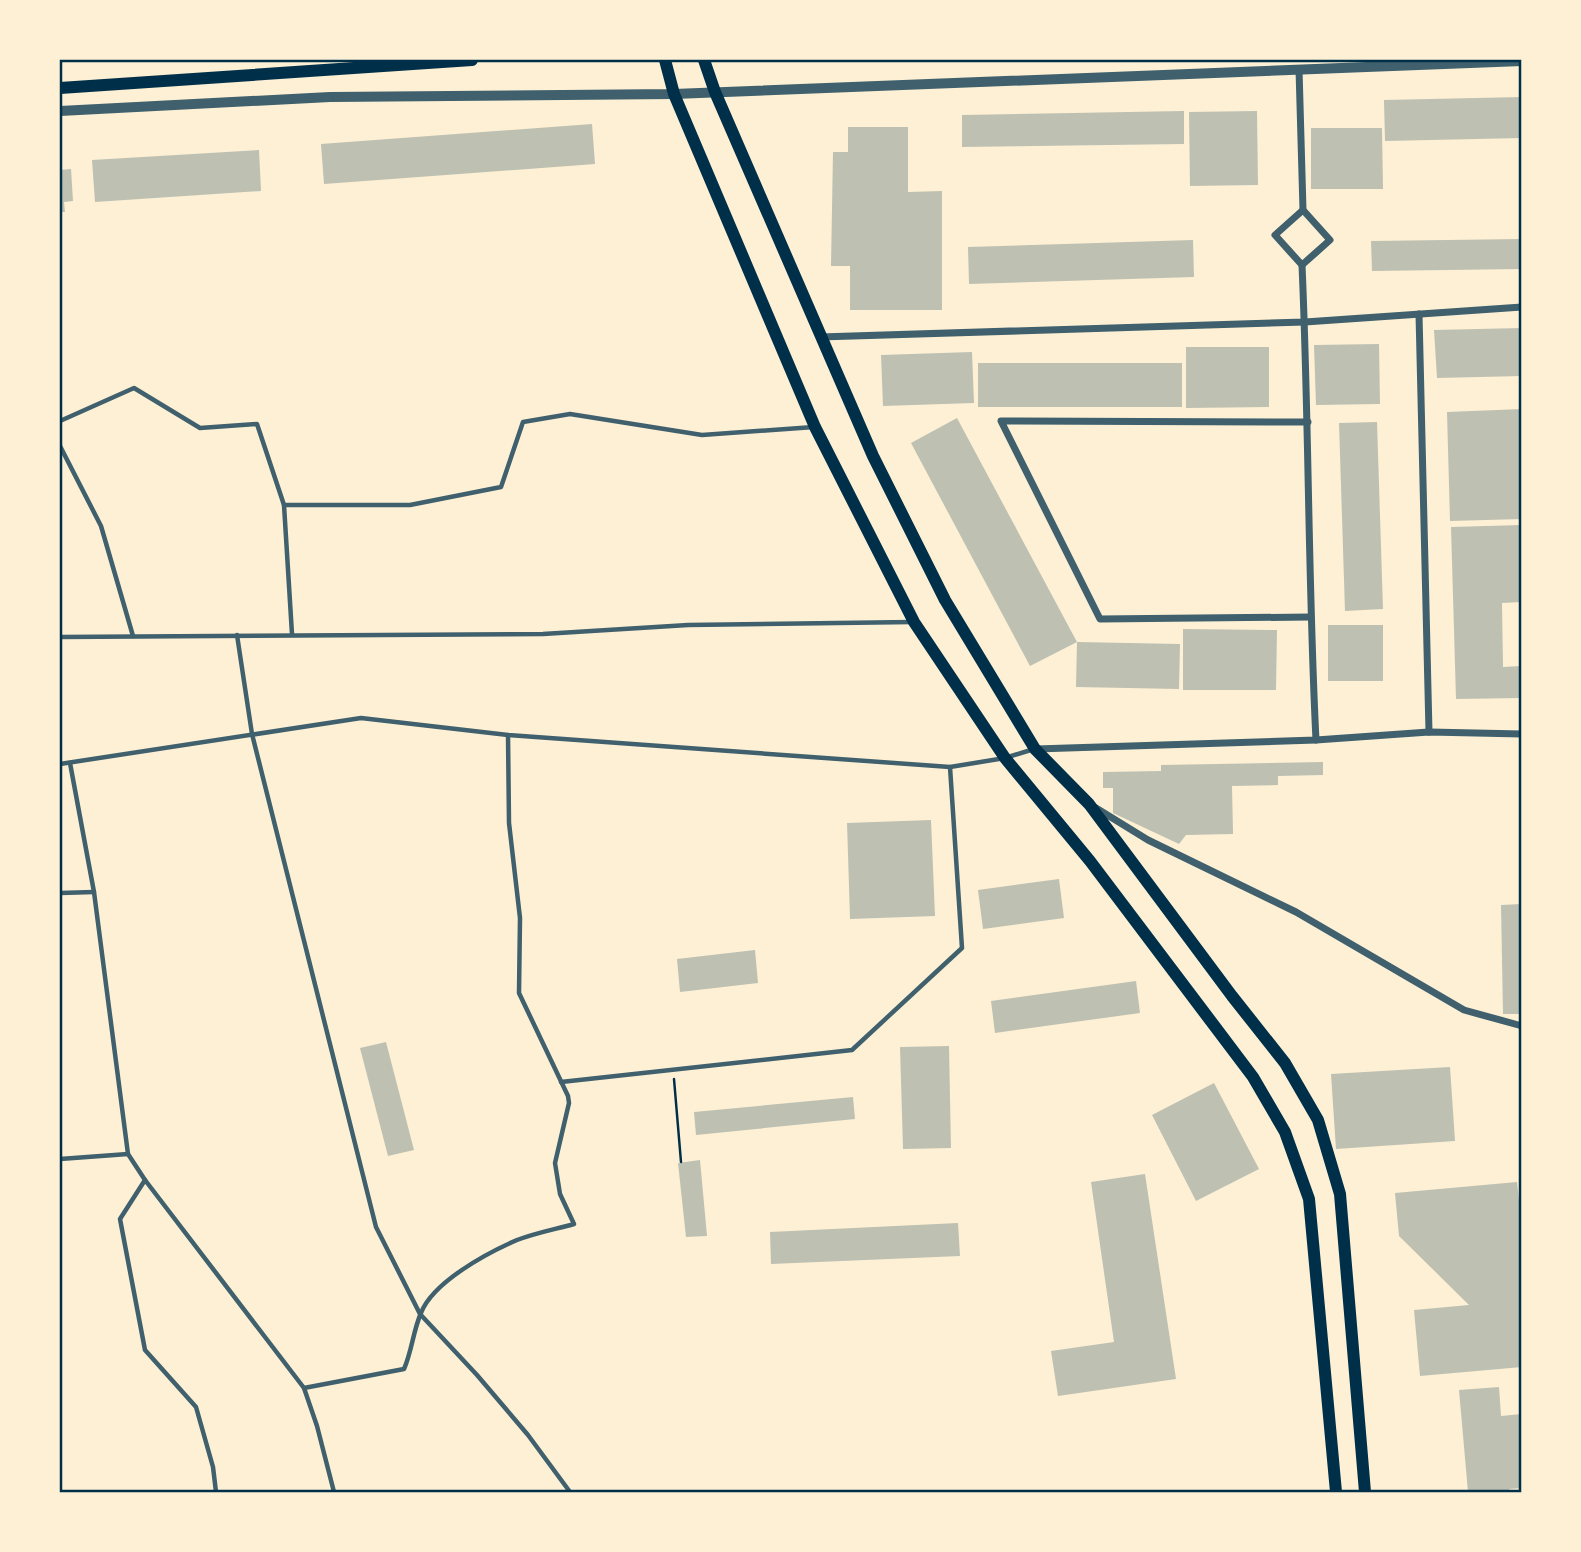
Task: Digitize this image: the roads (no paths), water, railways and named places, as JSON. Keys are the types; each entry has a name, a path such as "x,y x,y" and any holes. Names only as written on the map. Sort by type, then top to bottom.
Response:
{"main road":[{"path":"60,88 472,60"},
{"path":"665,60 674,94 815,427 914,622 1005,758 1090,861 1254,1077 1285,1132 1308,1199 1336,1493"},
{"path":"704,60 715,92 873,456 945,600 1035,749 1089,804 1231,996 1285,1063 1318,1120 1340,1194 1365,1493"}],"street":[{"path":"60,111 330,97 674,94 1521,61"},
{"path":"1299,69 1303,210 1330,240 1302,265"},
{"path":"1303,210 1275,235 1302,265 1308,422 1310,617 1316,740"},
{"path":"820,337 1305,322 1521,307"},
{"path":"1419,314 1429,732"},
{"path":"1308,422 1001,421 1100,619 1310,617"},
{"path":"1035,749 1316,740 1429,732 1521,734"},
{"path":"1089,804 1148,840 1296,912 1464,1010 1521,1026"}],"lane":[{"path":"60,421 134,388 200,428 257,424 284,505 292,634"},
{"path":"284,505 410,505 501,487 523,422 570,414 702,435 815,427"},
{"path":"60,446 101,526 133,636"},
{"path":"60,636 543,634 688,625 914,622"},
{"path":"237,635 252,734 376,1227 420,1314 528,1435 570,1493"},
{"path":"60,764 361,718 508,736 950,767 1005,758 1035,749"},
{"path":"304,1388 404,1369 420,1314 435,1291 477,1261 518,1240 574,1224 560,1194 555,1163 569,1103 519,993 520,918 509,823 508,736"},
{"path":"70,763 94,892 128,1154 304,1388 334,1493"},
{"path":"561,1082 852,1050 962,948 950,767"},
{"path":"60,893 94,892"},
{"path":"60,1159 128,1154"},
{"path":"145,1180 120,1219 145,1350 196,1407 213,1467 216,1493"}]}
